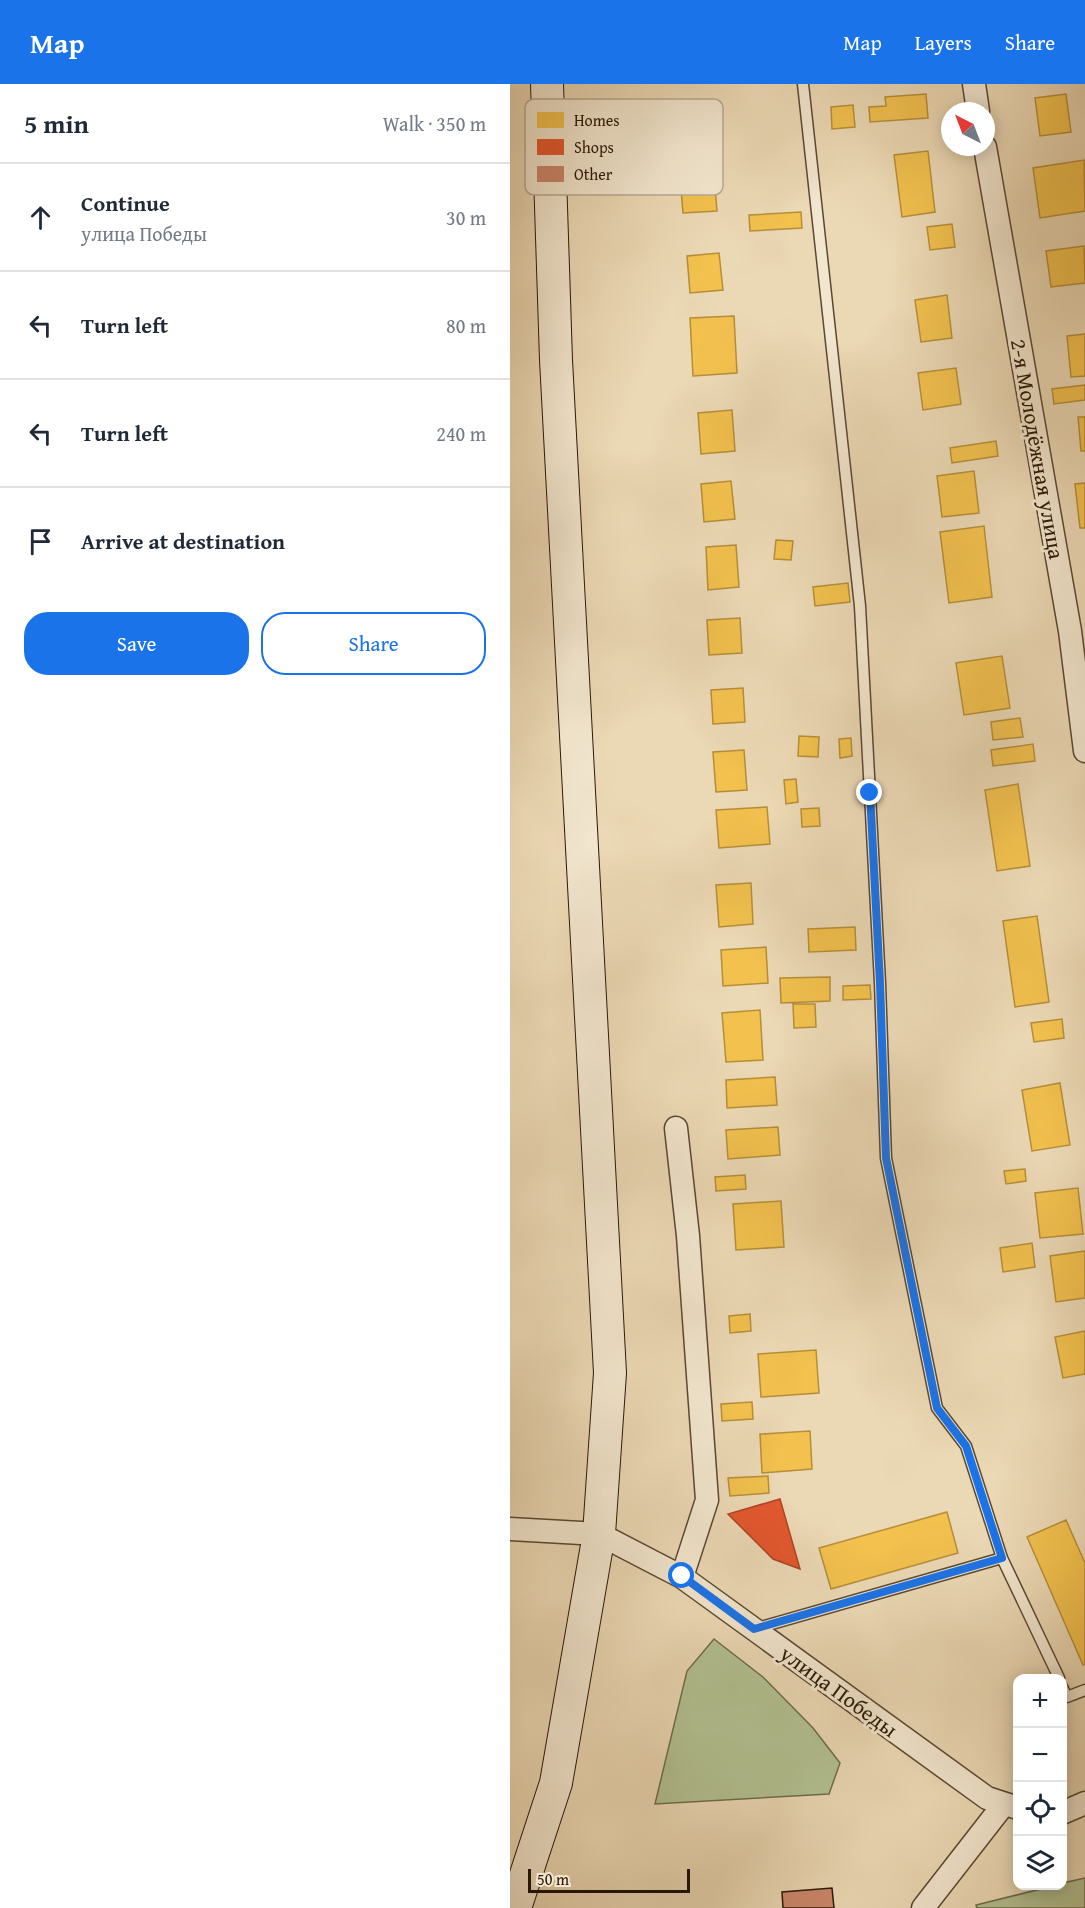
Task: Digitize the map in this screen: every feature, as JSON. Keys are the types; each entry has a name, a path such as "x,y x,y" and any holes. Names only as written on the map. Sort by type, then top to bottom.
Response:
{"main road":[{"path":"547,84 547,99"},
{"path":"515,1908 556,1783 599,1534 610,1373 556,360 551,195"}],"street":[{"path":"974,84 977,102"},
{"name":"2-я Молодёжная улица","path":"987,156 1070,631 1085,751"},
{"path":"676,1128 688,1236 707,1500 682,1576"},
{"path":"510,1529 599,1534"},
{"name":"улица Победы","path":"599,1534 682,1576 987,1798 1011,1806"},
{"path":"1067,1811 1085,1803"},
{"path":"923,1908 1011,1806"}],"lane":[{"path":"803,84 860,606 880,983 886,1158 937,1408 966,1446 1002,1558 1057,1674"},
{"path":"754,1629 1002,1558"},
{"path":"1067,1697 1085,1690"}],"green space":[{"path":"714,1639 764,1678 813,1728 840,1763 829,1794 655,1804 687,1671"},
{"path":"1085,1878 1085,1908 977,1908 976,1905 1037,1890 1067,1890 1067,1882"}],"building: Homes":[{"path":"926,94 928,118 870,122 869,107 886,106 885,97"},
{"path":"1066,94 1071,132 1040,136 1035,98"},
{"path":"853,105 855,127 832,129 831,107"},
{"path":"928,151 935,212 902,217 894,155"},
{"path":"1084,160 1085,211 1040,218 1033,168"},
{"path":"681,195 716,195 717,211 683,213"},
{"path":"801,212 802,228 750,231 749,215"},
{"path":"952,224 955,247 930,250 927,227"},
{"path":"1084,246 1085,283 1051,287 1046,251"},
{"path":"719,253 723,290 690,293 687,256"},
{"path":"947,295 952,338 921,342 915,300"},
{"path":"734,316 737,373 693,376 690,318"},
{"path":"1085,334 1085,376 1071,377 1067,336"},
{"path":"956,368 961,404 923,410 918,373"},
{"path":"1085,385 1085,400 1054,404 1052,389"},
{"path":"732,410 735,451 701,454 698,413"},
{"path":"1078,417 1085,417 1085,451 1081,451"},
{"path":"996,441 998,456 952,463 950,448"},
{"path":"974,471 979,513 942,517 937,476"},
{"path":"731,481 735,519 704,522 701,484"},
{"path":"1085,483 1085,528 1080,528 1075,484"},
{"path":"984,526 992,597 949,603 940,532"},
{"path":"776,540 793,541 791,560 774,559"},
{"path":"736,545 739,587 708,590 706,547"},
{"path":"848,583 850,602 815,606 813,587"},
{"path":"740,618 742,653 709,655 707,620"},
{"path":"1002,656 1010,708 964,715 956,663"},
{"path":"743,688 745,722 713,724 711,690"},
{"path":"1020,718 1023,737 993,740 991,722"},
{"path":"799,736 819,737 818,757 798,756"},
{"path":"851,738 852,756 840,758 839,739"},
{"path":"1033,744 1035,761 993,766 991,750"},
{"path":"744,750 747,790 716,792 713,752"},
{"path":"796,779 798,802 786,804 784,780"},
{"path":"1018,784 1030,866 997,871 985,790"},
{"path":"767,807 770,844 719,848 716,810"},
{"path":"819,808 820,826 802,827 801,809"},
{"path":"751,883 753,924 719,927 716,885"},
{"path":"1037,916 1049,1002 1015,1007 1003,921"},
{"path":"855,927 856,950 809,952 808,929"},
{"path":"766,947 768,983 723,986 721,950"},
{"path":"830,977 830,1001 781,1003 780,978"},
{"path":"870,985 871,999 843,1000 843,986"},
{"path":"793,1004 815,1004 816,1027 794,1028"},
{"path":"760,1010 763,1060 726,1062 722,1013"},
{"path":"1062,1019 1064,1038 1034,1042 1031,1023"},
{"path":"775,1077 777,1105 727,1108 726,1080"},
{"path":"1060,1083 1070,1145 1032,1151 1022,1090"},
{"path":"778,1127 780,1155 728,1159 726,1130"},
{"path":"1025,1169 1026,1181 1006,1184 1004,1171"},
{"path":"745,1175 746,1189 716,1191 715,1177"},
{"path":"1078,1188 1083,1234 1040,1238 1035,1193"},
{"path":"781,1201 784,1247 736,1250 733,1204"},
{"path":"1032,1243 1035,1267 1003,1272 1000,1248"},
{"path":"1085,1251 1085,1298 1056,1302 1050,1256"},
{"path":"750,1314 751,1331 730,1333 729,1316"},
{"path":"1085,1331 1085,1374 1063,1378 1055,1337"},
{"path":"816,1350 819,1393 761,1397 758,1354"},
{"path":"752,1402 753,1419 722,1421 721,1404"},
{"path":"810,1431 812,1469 762,1473 760,1434"},
{"path":"768,1476 769,1493 730,1496 728,1478"},
{"path":"947,1512 958,1553 831,1589 819,1548"},
{"path":"1066,1520 1085,1563 1085,1664 1083,1665 1027,1537"}],"building: Shops":[{"path":"780,1499 800,1569 773,1559 728,1514"}],"building: Other":[{"path":"832,1888 834,1908 783,1908 782,1892"}],"route":[{"path":"682,1576 754,1629 1002,1558 966,1446 937,1408 886,1158 870,793"}]}
